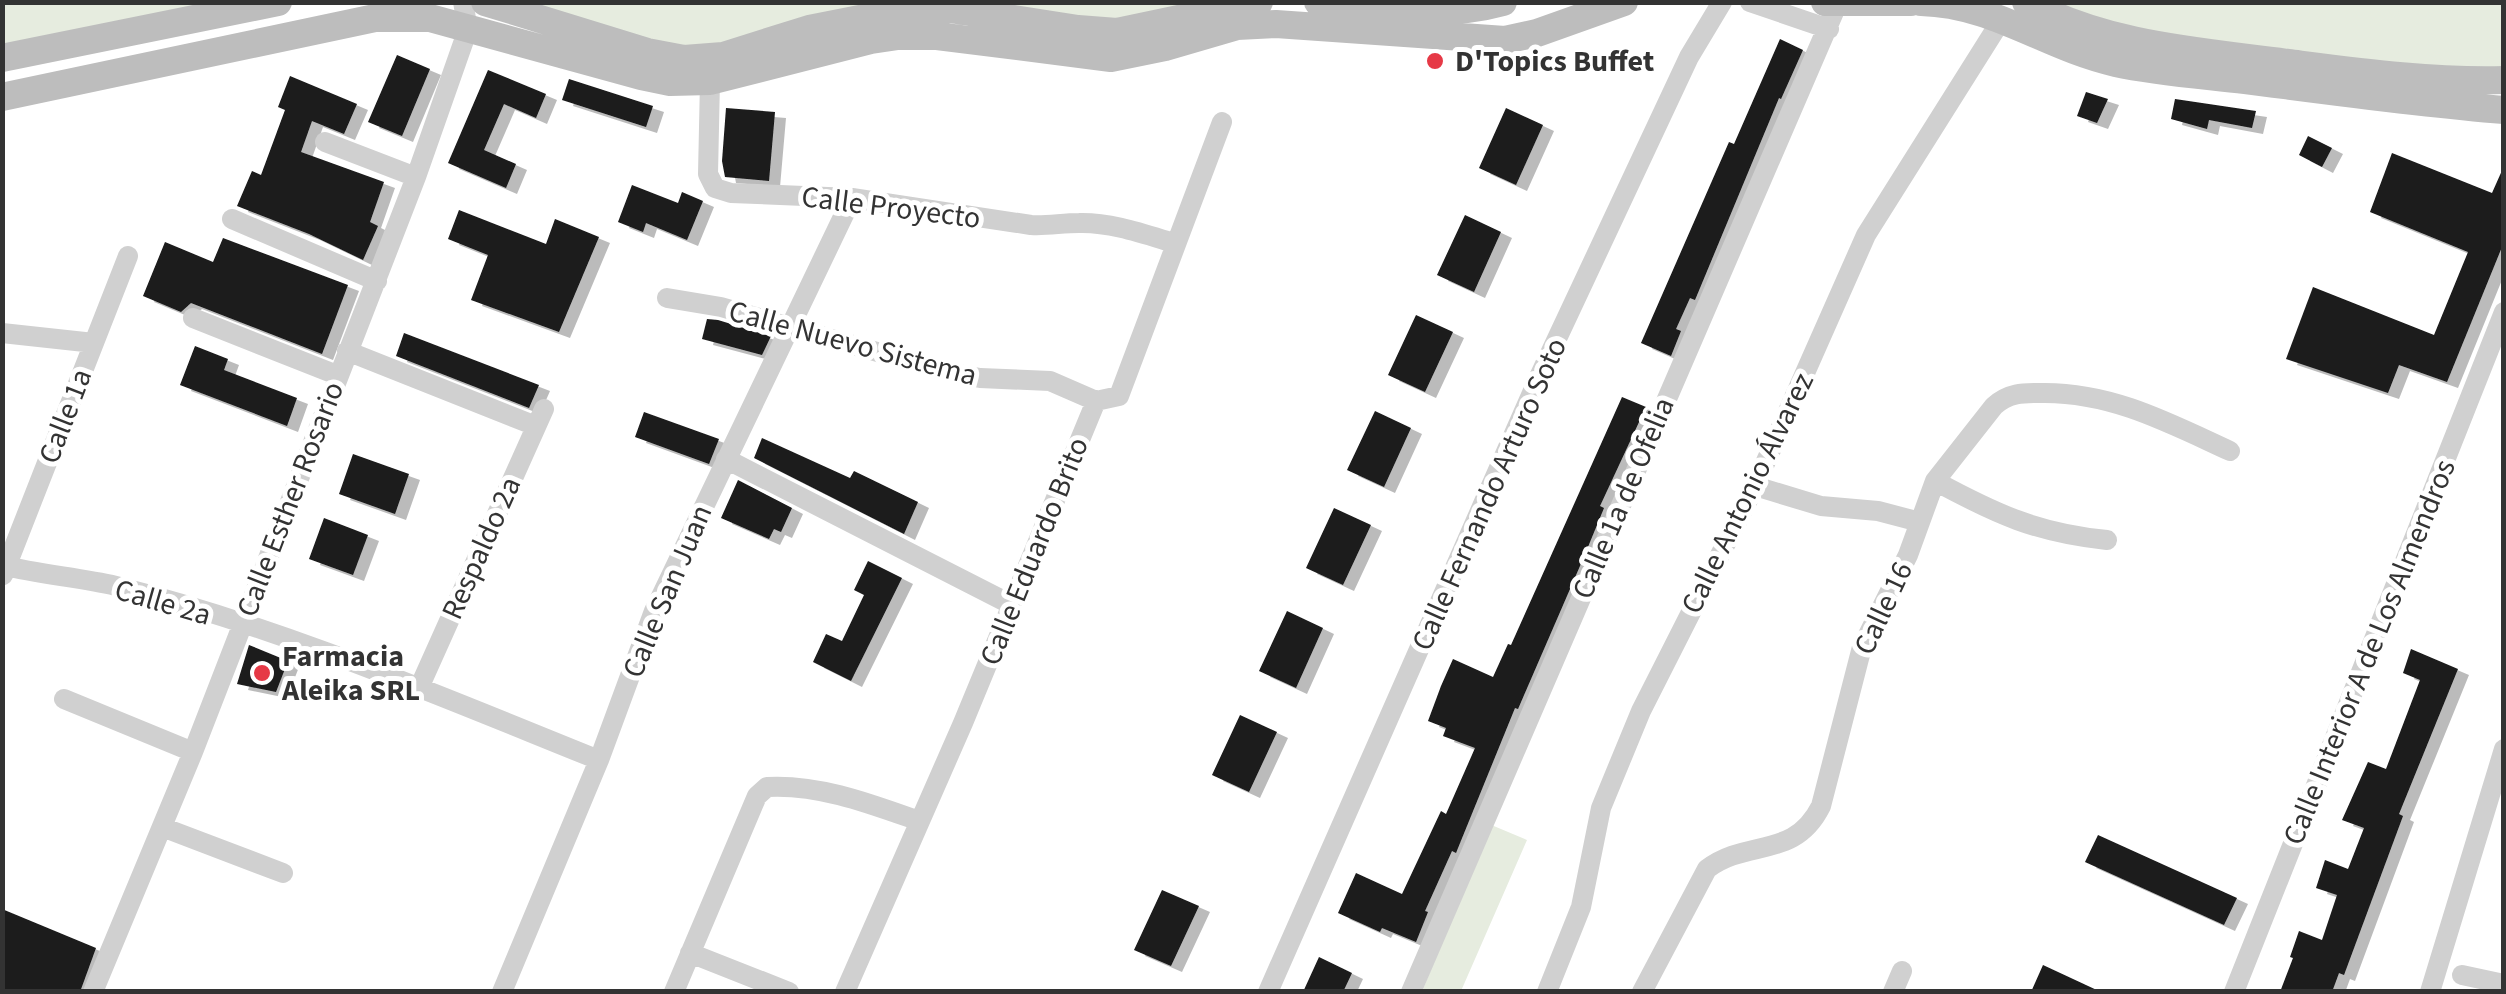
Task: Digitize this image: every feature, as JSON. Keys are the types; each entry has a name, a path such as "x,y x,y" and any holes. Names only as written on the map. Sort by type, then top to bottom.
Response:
{"street":[{"path":"2,58 278,2"},
{"path":"485,2 684,60 723,56 809,28 900,11 950,9 1117,32 1260,2"},
{"path":"1318,2 1431,12 1472,10 1503,2"},
{"path":"2,96 375,18 466,16 656,79 710,82 898,36 938,36 1110,58 1166,47 1237,26 1276,24 1505,40 1537,33 1624,2"},
{"name":"Calle Fernando Arturo Soto","path":"1268,992 1539,377 1689,57 1722,2"},
{"path":"1750,2 1830,12 1911,2"},
{"path":"1921,2 1950,3 2002,19 2053,44 2120,64 2427,105 2504,110"},
{"path":"2026,2 2096,33 2150,46 2438,78 2504,80"},
{"name":"Calle 1a de Ofelia","path":"1411,992 1830,12"},
{"name":"Calle Esther Rosario","path":"93,992 193,752 377,280 416,177 466,16"},
{"name":"Calle Antonio Álvarez","path":"1546,992 1581,907 1606,794 1641,711 1754,486 1866,235 2002,19"},
{"name":"Calle Proyecto","path":"710,82 708,174 714,188 730,193 852,198 1030,225 1081,222 1174,242"},
{"name":"Calle Eduardo Brito","path":"845,992 1096,401 1119,396 1222,122"},
{"path":"325,142 416,177"},
{"name":"Calle San Juan","path":"502,992 599,760 654,611 852,198"},
{"path":"232,219 377,280"},
{"name":"Calle 1a","path":"4,569 128,256"},
{"name":"Calle Nuevo Sistema","path":"667,298 721,307 946,372 980,378 1050,381 1096,401"},
{"name":"Calle Interior A de Los Almendros","path":"2234,992 2504,312"},
{"path":"193,318 337,375"},
{"path":"2,334 94,343"},
{"name":"Respaldo 2a","path":"348,351 540,417 419,688"},
{"name":"Calle 16","path":"1642,992 1706,870 1718,860 1798,837 1812,825 1821,806 1862,647 1908,555 1935,481 1994,406 2006,396 2018,393 2078,393 2105,398 2230,450"},
{"path":"726,459 1012,605"},
{"path":"1935,481 2026,526 2063,536 2106,540"},
{"path":"1754,486 1821,506 1878,511 1920,522"},
{"name":"Calle 2a","path":"4,569 115,586 242,625 419,688 599,760"},
{"path":"64,699 193,752"},
{"path":"2430,992 2504,750"},
{"path":"674,992 757,796 767,786 855,799 919,820"},
{"path":"162,827 282,873"},
{"path":"690,953 789,992"},
{"path":"1893,992 1902,971"},
{"path":"2462,975 2504,984"}],"shaded area":[{"path":"3,3 231,3 3,44"},
{"path":"514,3 893,3 736,42 685,50"},
{"path":"953,3 1204,3 1110,22"},
{"path":"2034,3 2503,3 2503,70 2467,74 2120,38"},
{"path":"1489,824 1527,840 1461,991 1422,992"}],"building":[{"path":"1780,39 1803,50 1695,300 1690,298 1676,329 1681,331 1671,356 1641,343 1729,142 1734,144"},
{"path":"397,55 430,69 402,136 368,122"},
{"path":"488,70 546,94 536,118 504,104 484,150 516,164 506,188 448,163"},
{"path":"290,76 357,104 344,134 312,121 301,152 384,182 370,222 378,226 363,260 237,206 252,171 261,175 285,110 278,107"},
{"path":"569,79 653,106 646,127 562,100"},
{"path":"2086,92 2108,99 2097,123 2077,116"},
{"path":"2175,99 2256,111 2252,128 2209,120 2207,129 2171,119"},
{"path":"726,108 775,112 769,181 725,177 722,161"},
{"path":"1506,108 1543,125 1516,185 1479,168"},
{"path":"2308,136 2332,148 2322,167 2299,155"},
{"path":"2392,153 2492,193 2504,166 2504,242 2447,382 2399,365 2388,393 2286,359 2313,287 2434,335 2468,252 2370,212"},
{"path":"632,185 678,203 682,192 703,201 687,240 646,223 643,232 618,222"},
{"path":"459,210 546,244 555,219 599,237 559,332 471,300 488,255 448,239"},
{"path":"1465,215 1501,232 1474,292 1437,275"},
{"path":"223,238 348,285 322,354 191,303 181,312 143,296 165,242 213,262"},
{"path":"1416,315 1453,332 1425,392 1388,375"},
{"path":"707,319 771,336 762,355 702,339"},
{"path":"404,333 539,385 529,408 396,356"},
{"path":"195,346 228,359 224,370 297,398 287,426 180,385"},
{"path":"1622,397 1646,407 1600,506 1604,508 1583,559 1518,709 1515,708 1456,853 1452,851 1425,911 1428,912 1416,942 1382,928 1380,932 1338,913 1356,873 1402,894 1441,811 1446,814 1475,748 1443,736 1446,728 1428,721 1441,686 1453,659 1493,677"},
{"path":"1375,411 1411,428 1384,487 1347,470"},
{"path":"644,412 719,439 709,464 635,437"},
{"path":"762,438 850,478 854,471 918,502 904,534 754,458"},
{"path":"353,454 409,474 395,514 339,494"},
{"path":"738,480 792,508 781,532 774,529 769,539 721,518"},
{"path":"1334,508 1371,525 1343,585 1306,568"},
{"path":"324,518 368,535 353,575 309,559"},
{"path":"868,561 902,578 851,681 813,662 826,634 842,641 864,595 854,590"},
{"path":"1287,611 1323,628 1296,688 1259,671"},
{"name":"Farmacia Aleika SRL","path":"249,645 288,661 276,692 237,684"},
{"path":"2411,649 2458,669 2399,814 2403,816 2344,975 2339,973 2332,992 2280,992 2299,931 2322,940 2337,895 2316,888 2325,860 2348,869 2364,828 2342,820 2368,762 2386,769 2420,680 2403,673"},
{"path":"1240,715 1277,732 1249,792 1212,775"},
{"path":"2098,835 2237,898 2224,925 2085,862"},
{"path":"1162,890 1199,906 1171,966 1134,950"},
{"path":"2,909 96,948 80,992 2,992"},
{"path":"1319,957 1352,973 1343,992 1303,992"},
{"path":"2043,965 2101,992 2031,992"}],"place":[{"name":"D'Topics Buffet","path":"1435,61"},
{"name":"Farmacia Aleika SRL","path":"262,673"}]}
